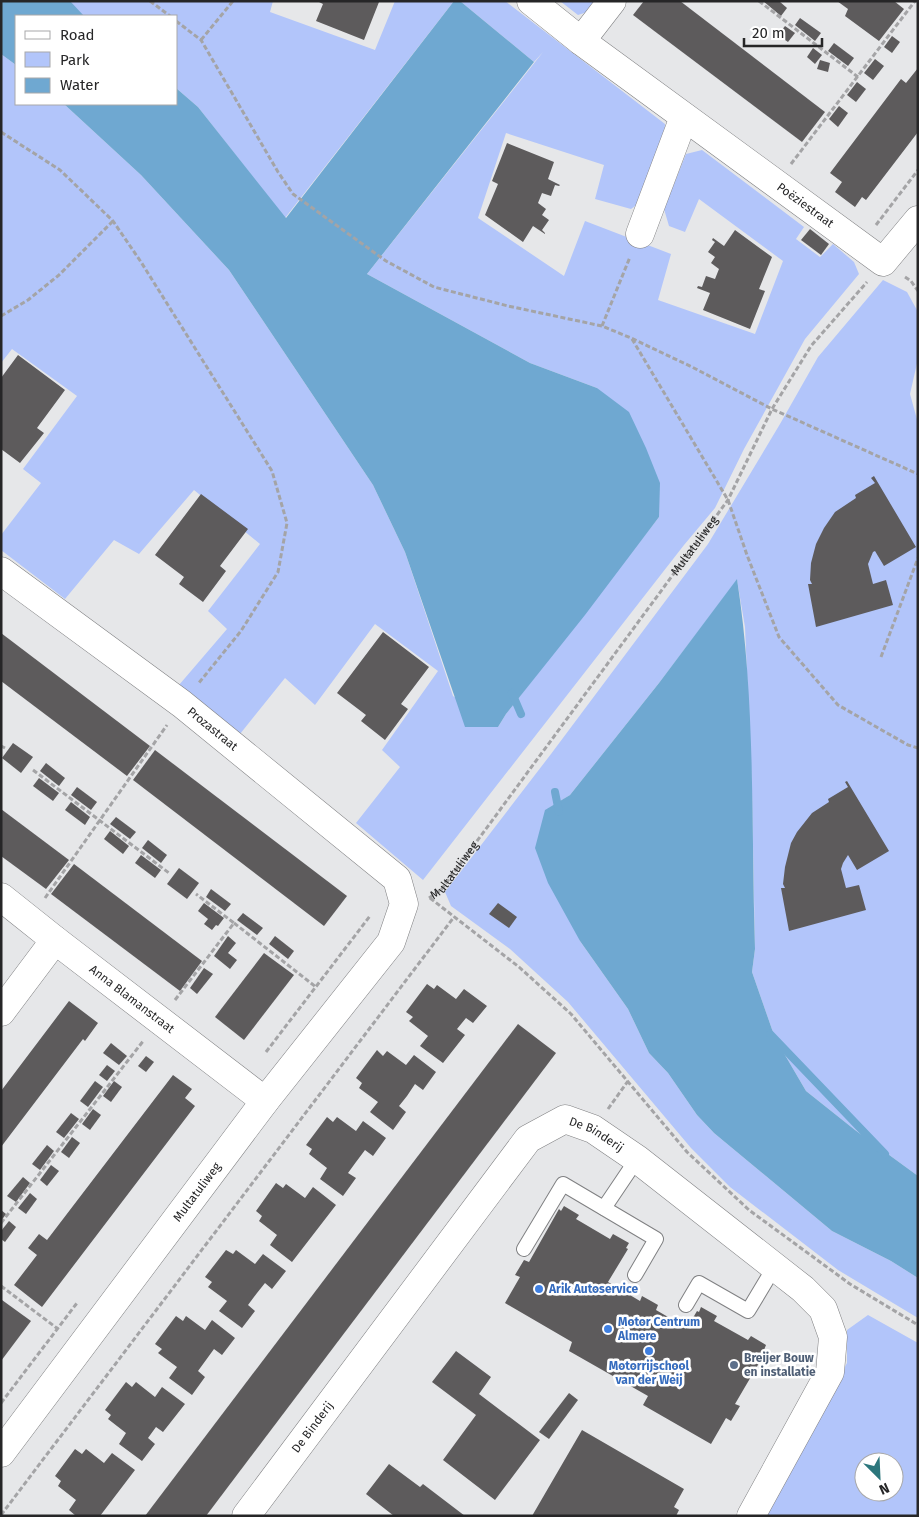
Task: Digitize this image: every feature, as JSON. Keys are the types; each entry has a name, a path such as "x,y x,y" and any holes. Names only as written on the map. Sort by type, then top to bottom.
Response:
{"street":[{"name":"Poëziestraat","path":"531,1 581,42 883,262"},
{"path":"581,42 612,1"},
{"path":"640,234 684,117"},
{"path":"883,262 918,220"},
{"name":"Prozastraat","path":"1,571 182,704 397,879 417,901"},
{"name":"Anna Blamanstraat","path":"1,896 55,940 265,1101"},
{"name":"Multatuliweg","path":"1,1453 265,1101 391,942 417,901"},
{"path":"1,1012 55,940"},
{"name":"De Binderij","path":"246,1516 528,1139 565,1120 593,1129 637,1159 804,1289 823,1308 833,1337 830,1372 751,1516"}],"lane":[{"path":"604,1208 637,1159"},
{"path":"524,1249 562,1184 656,1239 635,1275"},
{"path":"686,1305 699,1283 748,1312 775,1266"}],"path":[{"path":"150,1 169,15"},
{"path":"201,40 233,1"},
{"path":"759,1 858,77"},
{"path":"776,184 916,1"},
{"path":"178,23 201,40 278,172 294,194 386,261 434,287 508,306 602,326 692,367 772,409 918,474"},
{"path":"2,134 60,170 113,221 141,262 272,471 287,523 278,572 241,631 182,704 31,919"},
{"path":"860,246 918,170"},
{"path":"1,316 28,300 59,274 113,221"},
{"path":"602,326 640,234"},
{"name":"Multatuliweg","path":"417,901 441,890 728,500 772,409 811,346 883,262"},
{"path":"631,338 728,500 779,637 838,705 908,745 918,748"},
{"path":"881,657 918,558"},
{"path":"33,770 169,873"},
{"path":"196,894 316,987"},
{"path":"417,901 454,917 519,967 571,1014 687,1152 749,1210 850,1284 918,1325"},
{"path":"1,1515 454,917"},
{"path":"1,1223 234,923"},
{"path":"593,1129 628,1081"},
{"path":"1,1286 58,1329"}],"green space":[{"path":"66,1 273,1 270,12 375,50 395,1 454,1 285,218 198,107 178,90 178,15 81,15"},
{"path":"460,1 505,1 665,124 664,146 642,201 631,209 595,199 604,165 506,133 478,218 564,276 585,221 671,254 658,300 755,334 783,261 699,199 685,232 669,226 664,209 686,154 702,150 804,227 796,239 820,257 833,244 854,262 859,274 805,339 744,449 715,508 684,545 423,880 356,823 400,767 382,750 438,671 375,624 315,705 285,678 240,734 179,685 227,629 208,611 260,544 194,490 139,554 114,540 65,599 1,550 1,535 41,483 23,469 77,396 12,349 1,363 1,54 15,64 15,105 65,105 141,175 229,270 373,485 405,552 453,696 498,727 506,714 659,517 597,388 530,363 367,274 543,52 534,62"},
{"path":"560,1 602,1 590,11 578,15"},
{"path":"883,280 907,292 918,312 918,359 910,394 918,423 918,1176 806,1091 775,1038 752,972 755,949 752,791 745,627 737,580 659,683 570,795 546,810 580,941 628,1009 649,1053 668,1073 697,1115 714,1133 832,1231 891,1261 918,1278 918,1318 838,1270 730,1187 691,1148 568,1002 510,949 451,906 445,892 708,544 818,357"},
{"path":"868,1315 918,1343 918,1516 765,1516 847,1363 847,1330"}],"water":[{"path":"1,1 70,1 83,15 15,15 15,64 1,54"},
{"path":"454,1 460,1 534,62 367,274 530,363 597,388 629,412 660,483 659,517 585,615 506,714 498,727 465,727 405,552 373,485 229,270 141,175 65,105 178,105 178,90 198,107 286,218"},
{"path":"737,579 747,671 752,764 755,949 752,972 775,1038 806,1091 918,1176 918,1278 891,1261 832,1231 714,1133 697,1115 668,1073 649,1053 628,1009 580,941 548,883 535,848 545,810 570,795 659,683"}],"building":[{"path":"317,1 379,2 364,40 316,21 323,4"},
{"path":"644,1 680,1 825,112 802,142 633,15"},
{"path":"763,1 779,1 787,8 781,16"},
{"path":"837,1 894,1 904,9 879,41 845,16 848,9"},
{"path":"800,18 821,33 815,41 795,25"},
{"path":"785,26 795,33 788,42 778,35"},
{"path":"892,36 900,42 892,53 884,47"},
{"path":"834,43 854,58 848,66 828,51"},
{"path":"813,48 822,55 815,64 807,57"},
{"path":"875,59 884,66 873,80 864,73"},
{"path":"820,60 830,63 828,72 817,69"},
{"path":"918,68 918,132 866,200 862,197 855,207 835,192 842,182 830,173 901,79 906,83"},
{"path":"857,82 866,89 856,102 847,95"},
{"path":"839,106 848,113 838,127 829,119"},
{"path":"507,143 554,162 548,179 560,185 555,185 551,196 542,193 538,203 546,209 542,215 549,220 542,230 545,234 533,226 523,242 485,215 498,184 492,181"},
{"path":"810,229 829,244 821,255 801,240"},
{"path":"735,230 772,257 759,289 765,291 750,329 703,310 710,293 697,288 698,286 702,287 706,276 715,279 719,269 711,263 715,257 708,252 715,242 712,240 713,238 724,246"},
{"path":"18,355 65,390 37,428 44,433 20,463 1,449 1,378"},
{"path":"874,476 916,547 884,566 875,551 868,564 873,584 886,580 893,605 816,627 808,584 812,584 810,580 811,563 816,544 835,512 856,498 855,495 875,483 871,478"},
{"path":"201,494 248,529 220,566 226,571 203,602 179,584 184,577 155,555"},
{"path":"383,632 429,667 401,704 408,709 385,740 361,721 366,715 337,693"},
{"path":"1,633 150,746 127,776 1,681"},
{"path":"13,743 33,757 21,773 2,758"},
{"path":"155,750 347,896 324,926 133,780"},
{"path":"46,763 65,778 59,786 40,771"},
{"path":"39,778 59,793 53,801 33,786"},
{"path":"847,781 889,851 857,870 848,855 843,863 841,869 846,888 859,885 866,910 789,931 781,888 785,888 783,884 785,867 791,843 812,813 829,802 828,799 848,787 845,782"},
{"path":"77,787 97,802 91,810 71,795"},
{"path":"71,802 90,817 85,825 65,810"},
{"path":"1,809 69,860 46,889 1,856"},
{"path":"116,817 136,832 130,839 110,824"},
{"path":"110,831 129,846 123,854 104,839"},
{"path":"148,840 167,855 161,863 142,848"},
{"path":"141,855 161,870 155,878 135,863"},
{"path":"74,864 202,961 180,991 51,894"},
{"path":"179,868 199,883 187,899 167,884"},
{"path":"211,889 231,904 225,911 206,897"},
{"path":"204,903 224,918 212,930 204,924 208,919 198,911"},
{"path":"498,903 517,917 509,928 489,914"},
{"path":"243,913 263,928 257,935 237,920"},
{"path":"228,936 236,943 228,953 237,960 230,969 214,956"},
{"path":"275,936 294,951 288,959 269,944"},
{"path":"264,953 294,975 244,1040 215,1017"},
{"path":"204,968 213,974 197,994 190,988"},
{"path":"427,984 434,989 437,985 456,999 464,989 487,1006 473,1023 466,1018 457,1029 465,1035 443,1063 420,1046 428,1036 409,1021 413,1017 406,1012"},
{"path":"69,1001 98,1023 85,1041 83,1039 1,1147 1,1091"},
{"path":"518,1024 556,1053 206,1516 145,1516"},
{"path":"111,1043 127,1056 119,1065 103,1053"},
{"path":"377,1050 383,1056 387,1051 406,1065 414,1055 436,1072 423,1090 415,1084 399,1106 406,1112 393,1130 370,1112 378,1102 359,1088 362,1083 356,1078"},
{"path":"146,1056 154,1062 146,1072 138,1066"},
{"path":"107,1065 115,1071 107,1081 99,1075"},
{"path":"173,1075 192,1089 185,1098 195,1106 42,1307 14,1285 37,1255 28,1248 39,1234 47,1240"},
{"path":"95,1081 103,1087 88,1107 80,1101"},
{"path":"114,1081 122,1087 111,1102 103,1096"},
{"path":"93,1109 101,1115 90,1130 82,1124"},
{"path":"71,1113 79,1119 64,1138 56,1132"},
{"path":"327,1117 333,1122 337,1117 356,1131 363,1121 386,1138 373,1156 365,1150 356,1162 348,1173 356,1178 343,1196 320,1179 327,1168 309,1154 312,1149 306,1145"},
{"path":"72,1137 80,1143 69,1158 61,1152"},
{"path":"47,1145 54,1151 40,1170 32,1164"},
{"path":"51,1165 59,1171 47,1186 40,1180"},
{"path":"23,1177 30,1183 16,1202 7,1196"},
{"path":"276,1183 283,1188 286,1184 305,1198 313,1187 336,1205 292,1262 270,1245 277,1235 259,1221 262,1216 256,1211"},
{"path":"30,1193 37,1199 26,1214 18,1208"},
{"path":"564,1206 579,1215 576,1219 610,1239 613,1234 629,1243 626,1248 628,1249 608,1282 640,1301 642,1296 658,1305 656,1310 687,1328 701,1307 717,1316 714,1321 748,1340 751,1336 766,1345 764,1350 766,1351 735,1404 740,1406 731,1421 726,1418 711,1444 643,1405 648,1396 569,1351 572,1342 505,1303 520,1277 515,1275 524,1260 529,1262 559,1209 561,1211"},
{"path":"1,1210 6,1214 1,1221"},
{"path":"9,1221 16,1227 5,1242 1,1239 1,1231"},
{"path":"226,1250 233,1254 236,1250 255,1264 263,1254 286,1271 272,1289 265,1283 257,1293 248,1305 255,1311 242,1328 219,1311 227,1301 208,1287 212,1282 205,1277"},
{"path":"1,1301 31,1321 1,1361"},
{"path":"176,1316 183,1321 186,1316 205,1330 212,1320 235,1338 222,1355 214,1349 198,1371 205,1377 192,1395 169,1378 177,1367 158,1353 162,1349 155,1344"},
{"path":"456,1351 491,1377 479,1394 540,1440 495,1500 443,1460 476,1415 432,1382"},
{"path":"126,1382 132,1387 136,1382 155,1397 162,1387 185,1404 163,1432 156,1427 148,1438 155,1444 142,1461 119,1444 126,1433 108,1419 111,1415 105,1410"},
{"path":"569,1393 578,1400 549,1439 539,1432"},
{"path":"582,1430 684,1489 674,1507 679,1510 676,1516 532,1516"},
{"path":"75,1449 82,1454 86,1449 104,1463 112,1453 135,1470 100,1516 76,1516 69,1510 76,1500 58,1486 61,1481 55,1476"},
{"path":"389,1464 420,1487 423,1484 465,1516 394,1516 366,1494"}],"waterway":[{"path":"512,693 521,714"},
{"path":"555,792 559,812"},
{"path":"770,1034 885,1154"}],"place":[{"name":"Arik Autoservice","path":"539,1289"},
{"name":"Motor Centrum Almere","path":"608,1329"},
{"name":"Motorrijschool van der Weij","path":"649,1351"},
{"name":"Breijer Bouw en installatie","path":"734,1365"}]}
